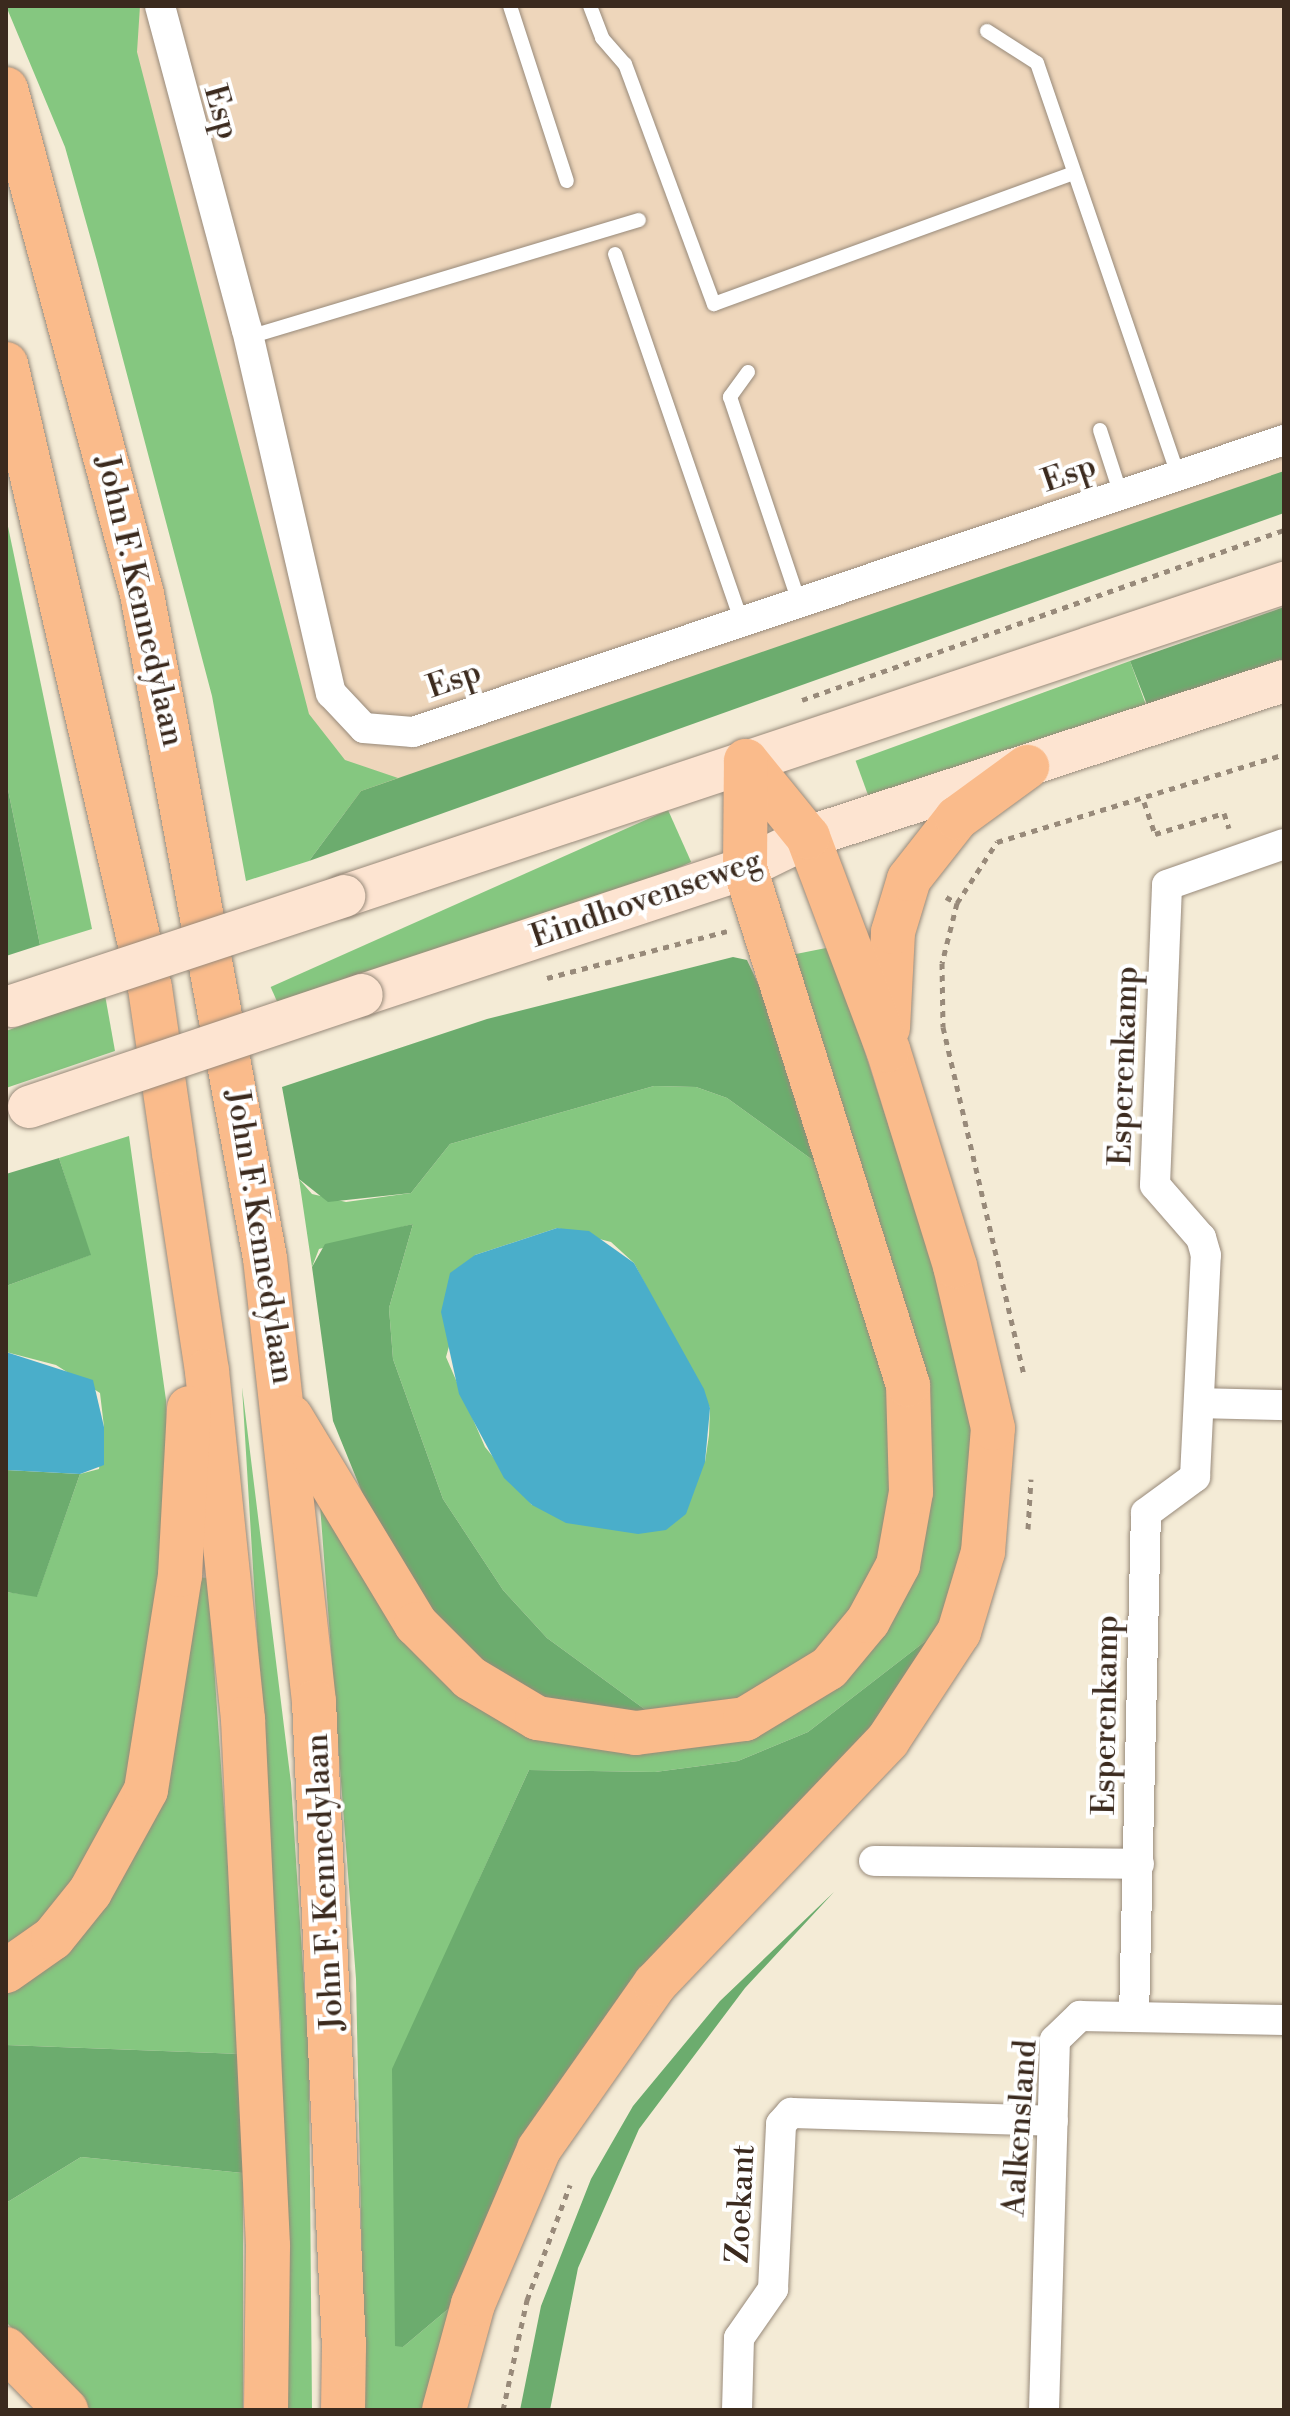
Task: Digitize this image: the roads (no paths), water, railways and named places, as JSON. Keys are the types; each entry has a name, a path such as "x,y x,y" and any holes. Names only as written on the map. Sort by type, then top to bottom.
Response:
{"main road":[{"name":"John F. Kennedylaan","path":"6,89 75,324 163,692 241,1105 285,1407 332,1977 344,2347 343,2410"},
{"path":"6,364 150,988 195,1285 243,1719 268,2246 266,2410"},
{"path":"9,1007 1284,583"},
{"name":"Eindhovenseweg","path":"18,1111 745,868 808,837 1284,681"},
{"path":"285,1407 416,1624 470,1678 537,1718 636,1733 692,1731 787,1699 839,1656 898,1565 911,1492 908,1385 745,868 746,761"},
{"path":"444,2410 473,2304 539,2149 584,2078 655,1984 888,1740 959,1632 993,1495 993,1428 975,1338 888,1050 808,837 746,761"},
{"path":"888,1050 889,961 909,879 957,818 1027,767"},
{"path":"6,1971 53,1938 90,1892 146,1790 180,1575 195,1285"},
{"path":"6,2349 66,2410"}],"street":[{"name":"Esp","path":"160,6 249,337 331,693 364,728 413,732 1284,440"},
{"name":"Esperenkamp","path":"1134,2017 1146,1513 1195,1477 1205,1246 1155,1185 1167,885 1284,844"},
{"path":"1200,1403 1284,1405"},
{"path":"874,1861 1139,1864"},
{"name":"Aalkensland","path":"1044,2410 1055,2040 1064,2026 1080,2016 1284,2020"},
{"name":"Zoekant","path":"737,2410 739,2338 773,2289 781,2124 791,2113 1053,2121"}],"lane":[{"path":"510,6 567,181"},
{"path":"590,6 602,38 625,64 714,304 1072,174"},
{"path":"987,31 1037,63 1072,174 1178,475"},
{"path":"249,337 639,220"},
{"path":"615,254 742,622"},
{"path":"748,372 730,397 799,602"},
{"path":"1100,430 1121,495"}],"water":[{"path":"557,1228 589,1231 634,1263 704,1389 710,1408 705,1462 686,1514 666,1530 638,1534 566,1523 532,1505 504,1478 459,1394 441,1312 450,1273 475,1255"},
{"path":"6,1352 93,1380 104,1427 104,1465 80,1474 6,1470"}]}
